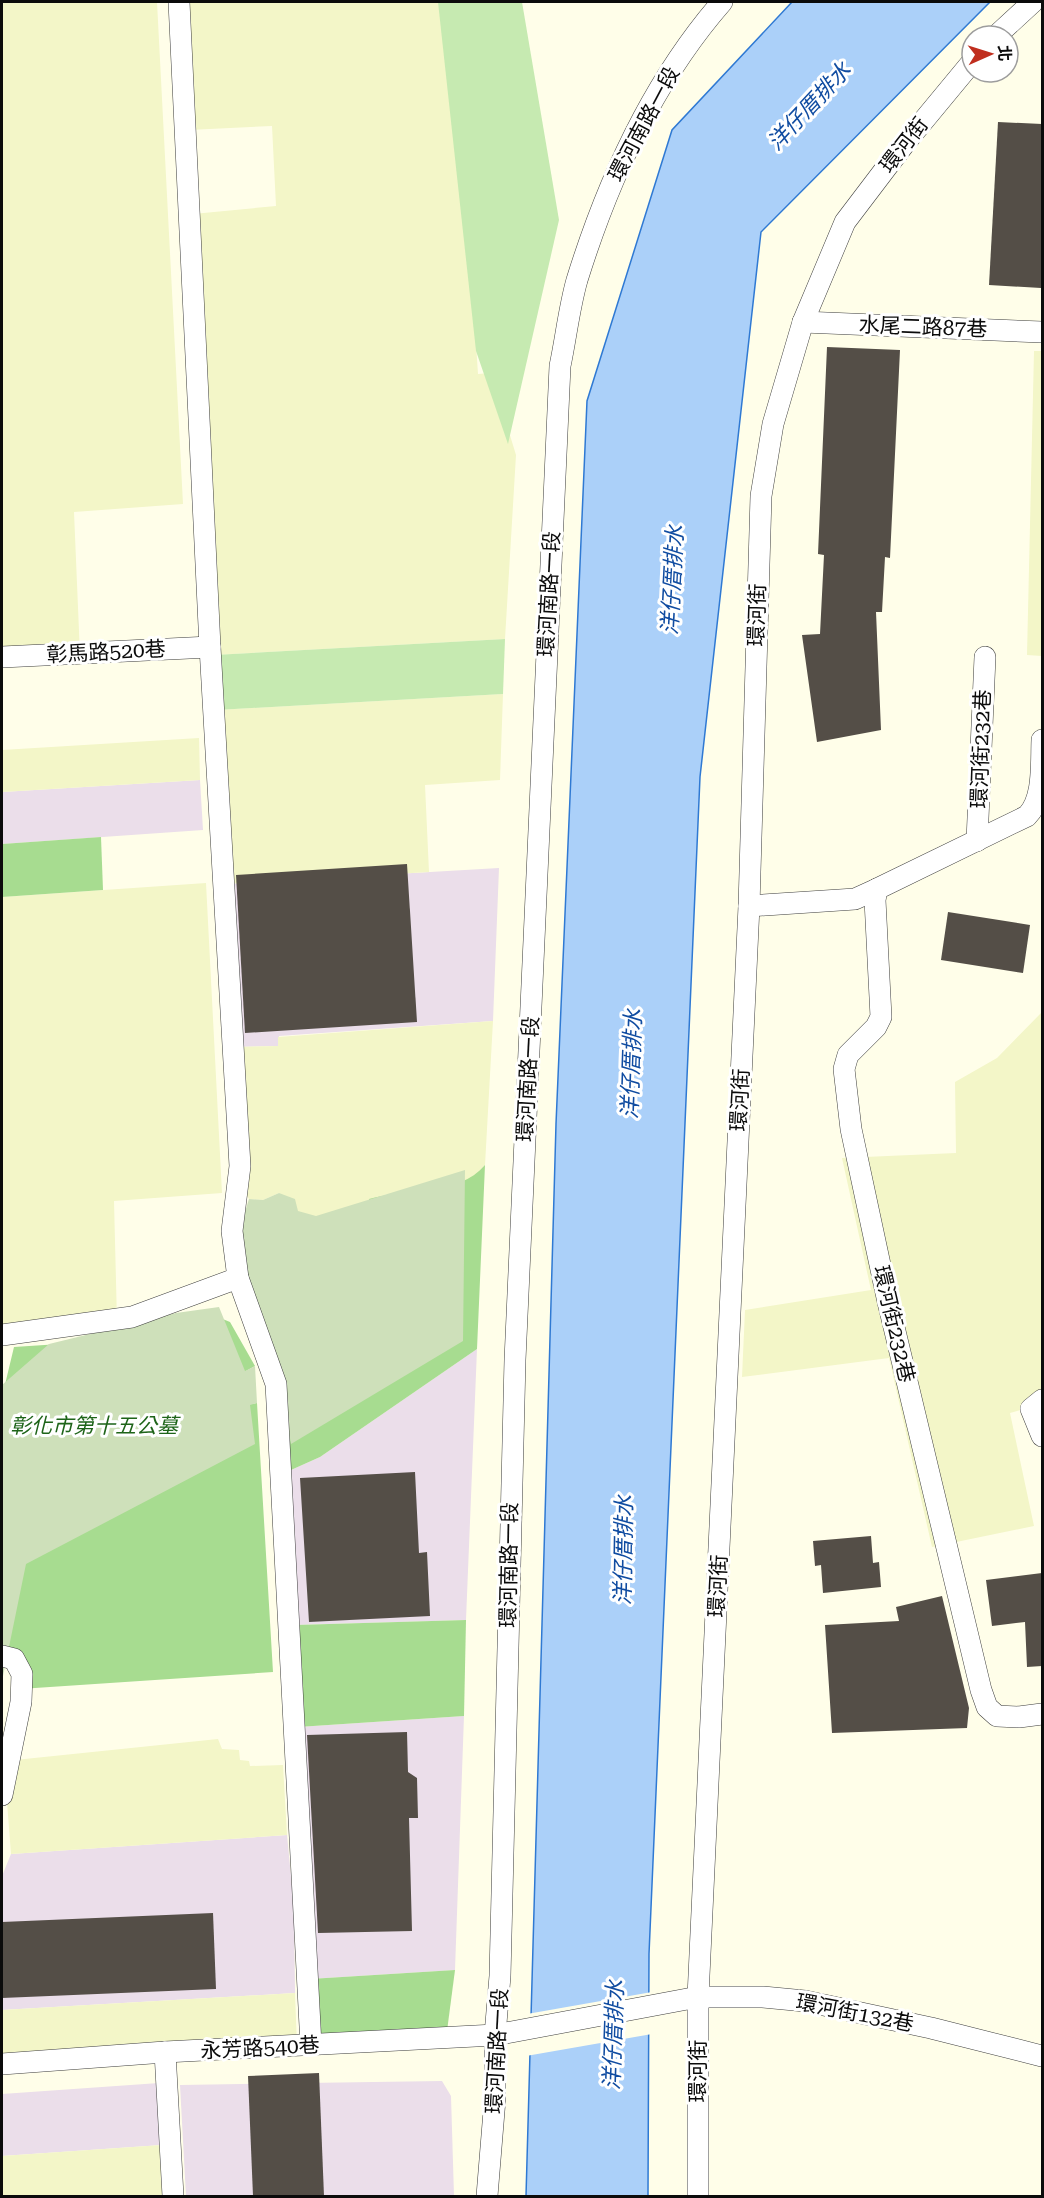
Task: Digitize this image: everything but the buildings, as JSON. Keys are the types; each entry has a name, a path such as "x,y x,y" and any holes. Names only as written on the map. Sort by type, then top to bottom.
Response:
{"street":[{"path":"179,2 210,647 240,1166 232,1231 238,1278 276,1384 311,2045"},
{"name":"環河南路一段","path":"488,2196 500,1976 514,1371 560,366 577,282 610,188 636,131 668,73 722,2"},
{"path":"1009,24 1033,2"},
{"name":"環河街","path":"698,2196 698,1997 749,906 761,496 772,424 803,322 844,222 905,142 960,76"},
{"name":"水尾二路87巷","path":"803,322 1042,332"},
{"name":"彰馬路520巷","path":"2,657 210,647"},
{"name":"環河街232巷","path":"977,841 985,657"},
{"name":"環河街232巷","path":"749,906 855,899 1027,816 1035,809 1040,791 1042,740"},
{"name":"環河街232巷","path":"877,889 875,900 881,1017 876,1027 848,1054 844,1069 851,1129 888,1302 981,1690 987,1707 997,1716 1019,1717 1042,1714"},
{"path":"2,1335 132,1317 238,1278"},
{"path":"1042,1400 1031,1409 1042,1436"},
{"path":"2,1656 14,1659 22,1674 21,1702 2,1795"},
{"name":"環河街132巷","path":"519,2033 698,1997 763,1997 805,2001 931,2028 1042,2056"},
{"name":"永芳路540巷","path":"2,2064 165,2052 519,2033"},
{"path":"165,2052 173,2196"}],"shaded area":[{"path":"200,780 203,830 2,844 2,792"},
{"path":"499,868 493,1021 279,1036 278,1046 233,1047 225,884"},
{"path":"477,1349 466,1620 295,1625 282,1474 320,1457"},
{"path":"464,1716 455,1970 310,1979 298,1727"},
{"path":"287,1835 294,1907 295,1993 2,2010 2,1876 11,1854"},
{"path":"442,2081 451,2096 454,2196 186,2196 180,2085"},
{"path":"159,2083 162,2145 2,2156 2,2094"}],"green space":[{"path":"2,2 157,2 183,504 74,512 80,655 2,660"},
{"path":"183,2 446,2 471,269 478,374 491,373 516,455 505,639 214,655 193,214 276,206 272,126 189,130"},
{"path":"438,2 522,2 559,220 508,444 476,351"},
{"path":"1034,351 1042,351 1042,656 1027,655"},
{"path":"505,639 503,694 217,710 214,655"},
{"path":"503,694 500,780 425,785 429,872 225,884 217,710"},
{"path":"199,738 200,780 2,792 2,750"},
{"path":"101,837 103,890 2,897 2,844"},
{"path":"206,883 222,1193 114,1201 117,1321 2,1334 2,897"},
{"path":"1042,1012 1042,1404 1010,1413 1034,1526 932,1547 889,1358 742,1377 745,1310 871,1290 842,1158 956,1153 955,1082 997,1058"},
{"path":"493,1021 485,1165 476,1176 457,1185 384,1195 319,1243 279,1193 263,1200 249,1199 240,1185 233,1047 278,1046 278,1037"},
{"path":"485,1165 477,1349 320,1457 282,1474 275,1399 382,1254 369,1199 446,1187 474,1175"},
{"path":"465,1170 463,1341 291,1444 283,1396 233,1249 249,1199 263,1200 279,1193 295,1199 298,1211 316,1216"},
{"name":"彰化市第十五公墓","path":"219,1307 245,1371 255,1366 257,1403 250,1405 255,1444 26,1564 2,1681 2,1385 49,1344 176,1313"},
{"path":"208,1313 230,1322 255,1366 212,1390 218,1409 257,1403 273,1672 20,1689 5,1654 2,1397 14,1347 90,1342"},
{"path":"466,1620 464,1716 298,1727 295,1625"},
{"path":"218,1739 222,1749 239,1750 240,1760 249,1761 250,1766 283,1765 287,1835 11,1854 6,1789 15,1760"},
{"path":"455,1970 447,2031 319,2043 310,1979"},
{"path":"295,1993 297,2046 2,2061 2,2010"},
{"path":"162,2145 164,2196 2,2196 2,2156"}],"water":[{"name":"洋仔厝排水","path":"792,2 990,2 968,24 960,24 960,32 761,232 700,777 649,1954 648,2196 526,2196 556,1124 587,401 672,130"}],"pier":[{"path":"652,1992 652,2034 526,2056 527,2014"}]}
